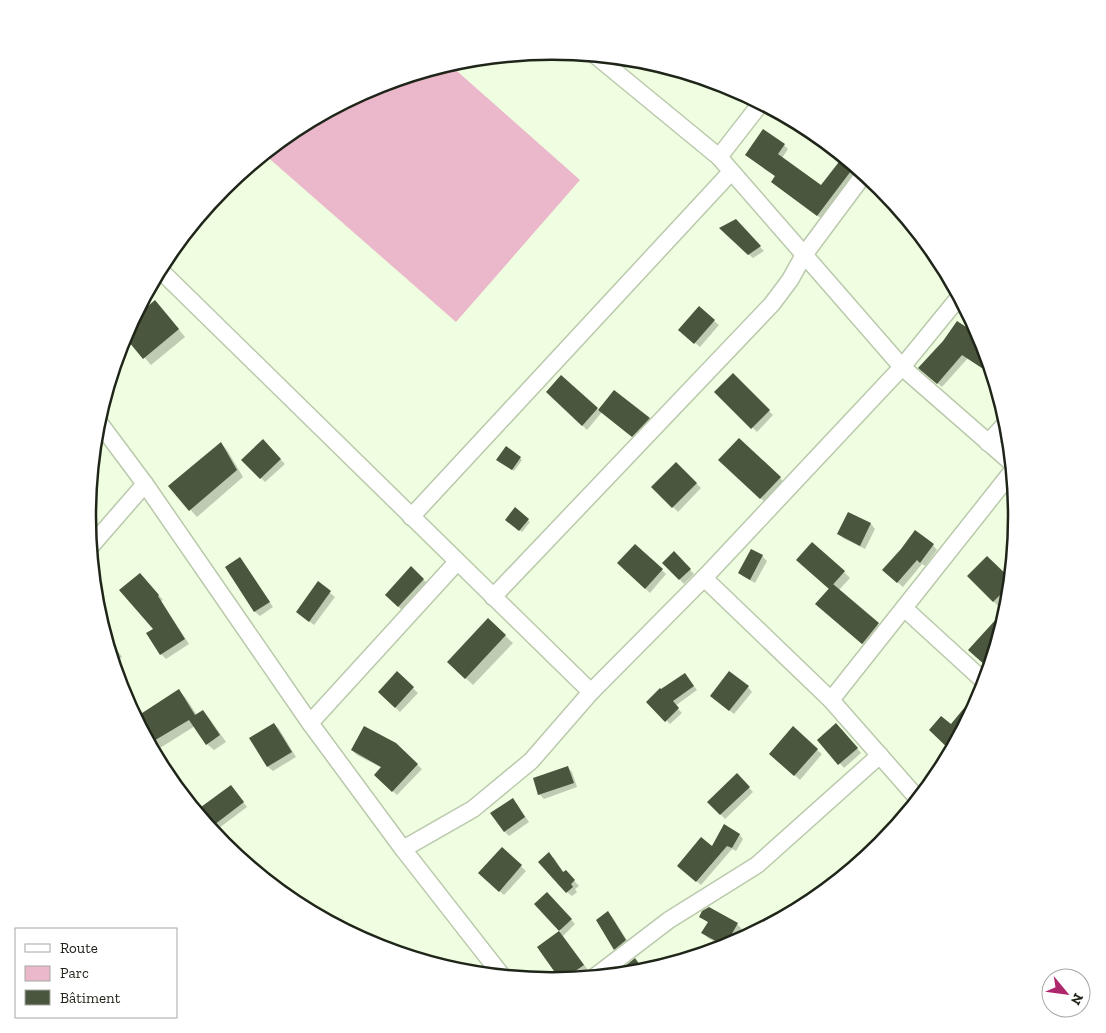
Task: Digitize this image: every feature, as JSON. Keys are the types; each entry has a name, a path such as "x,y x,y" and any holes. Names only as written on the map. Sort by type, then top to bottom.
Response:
{"street":[{"path":"605,63 719,158 902,367 1006,458"},
{"path":"719,158 757,108"},
{"path":"411,517 731,172"},
{"path":"493,597 772,304 790,280 804,255 861,180"},
{"path":"166,275 591,692"},
{"path":"403,849 473,809 531,761 591,692 704,578 902,367 955,302"},
{"path":"988,443 1001,428"},
{"path":"105,430 145,484 310,723 403,849 497,969"},
{"path":"831,700 1008,477"},
{"path":"97,539 145,484"},
{"path":"310,723 457,562"},
{"path":"704,578 831,700 914,795"},
{"path":"904,608 980,677"},
{"path":"604,970 669,920 757,865 880,755"}],"green space":[{"path":"457,71 580,180 456,322 269,159 299,137 351,107 406,84"}],"building":[{"path":"763,129 785,144 778,154 821,185 840,161 851,171 817,216 771,182 775,176 745,155"},
{"path":"736,219 761,246 748,255 719,228"},
{"path":"155,300 179,329 143,359 130,344 149,305"},
{"path":"699,306 715,320 694,344 678,330"},
{"path":"957,321 969,329 985,370 962,355 937,384 918,368 943,341"},
{"path":"733,373 770,410 751,429 714,392"},
{"path":"561,375 598,408 582,426 546,392"},
{"path":"614,390 650,418 632,437 598,410"},
{"path":"739,438 781,477 760,499 718,460"},
{"path":"263,439 281,459 260,479 241,460"},
{"path":"221,442 237,470 189,511 168,486"},
{"path":"506,446 521,457 512,470 496,460"},
{"path":"676,462 697,483 672,508 651,487"},
{"path":"515,507 529,519 519,531 505,520"},
{"path":"848,512 871,523 860,546 837,534"},
{"path":"915,530 934,544 920,563 917,560 897,583 882,570"},
{"path":"812,542 845,571 829,589 796,560"},
{"path":"635,544 663,569 645,589 617,563"},
{"path":"751,549 763,555 750,580 738,573"},
{"path":"674,551 691,569 679,580 662,563"},
{"path":"987,556 1006,574 1003,592 993,602 967,576"},
{"path":"240,557 270,602 254,612 225,567"},
{"path":"411,566 424,579 398,607 385,595"},
{"path":"140,573 159,595 185,639 160,655 146,633 153,629 119,590"},
{"path":"318,581 331,591 309,622 296,612"},
{"path":"833,584 879,623 862,644 815,604"},
{"path":"998,617 984,665 968,650"},
{"path":"488,618 506,635 465,679 447,662"},
{"path":"397,671 414,687 395,708 378,692"},
{"path":"729,671 749,686 729,711 710,696"},
{"path":"685,673 694,686 673,701 679,708 665,722 646,702 660,688"},
{"path":"179,689 195,715 203,710 220,735 206,745 189,720 155,740 142,713"},
{"path":"971,700 947,747 929,730 941,716 951,724"},
{"path":"274,723 292,752 267,767 249,738"},
{"path":"836,723 858,748 838,765 817,740"},
{"path":"364,726 396,743 418,764 392,792 374,775 381,767 351,750"},
{"path":"793,726 818,749 794,776 769,754"},
{"path":"568,766 574,783 538,795 533,778"},
{"path":"737,773 750,787 720,815 707,802"},
{"path":"231,785 244,802 216,824 201,807"},
{"path":"513,798 525,817 504,832 490,813"},
{"path":"724,824 740,834 732,848 727,846 696,882 677,866 701,837 712,846"},
{"path":"502,847 522,865 499,892 478,873"},
{"path":"549,852 563,872 566,870 575,880 571,884 573,887 566,893 538,862"},
{"path":"547,892 572,919 559,931 534,904"},
{"path":"709,907 738,923 730,937 718,942 701,933 708,922 699,917 702,911"},
{"path":"608,911 626,940 614,950 596,920"},
{"path":"559,931 584,965 573,972 555,973 537,947"},
{"path":"635,958 640,964 624,967"}]}
